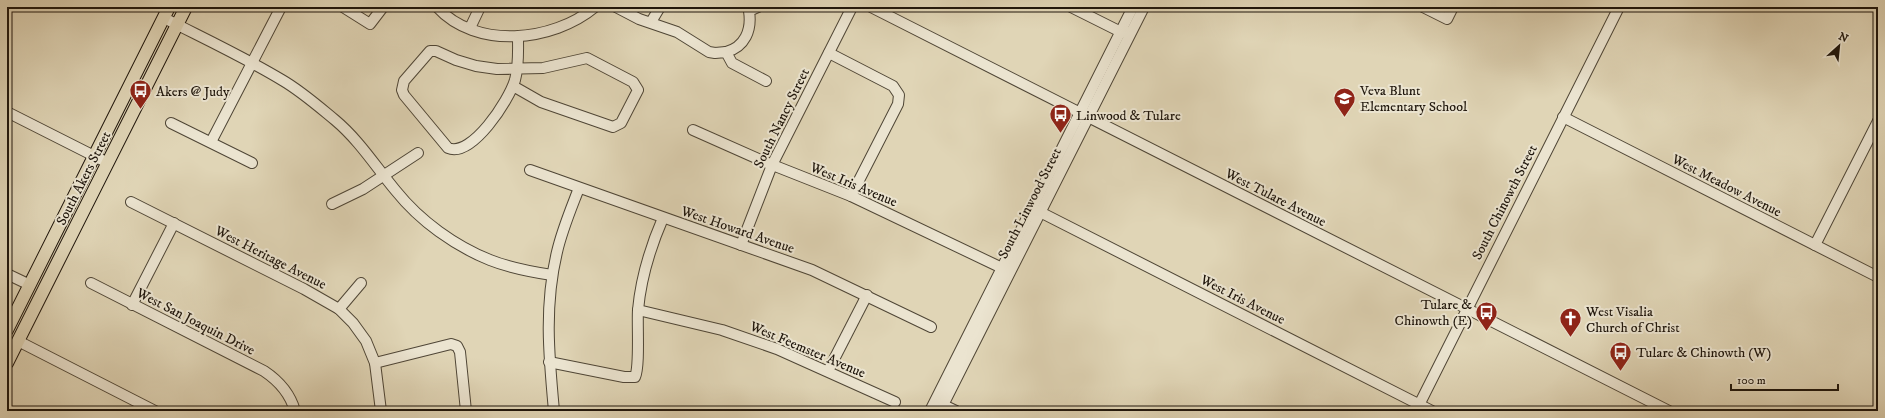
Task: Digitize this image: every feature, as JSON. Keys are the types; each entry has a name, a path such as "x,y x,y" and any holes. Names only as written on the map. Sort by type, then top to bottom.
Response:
{"main road":[{"name":"South Akers Street","path":"7,363 186,7"},
{"name":"South Akers Street","path":"7,330 167,12"},
{"path":"18,341 15,334 15,329 25,308 30,285"}],"street":[{"path":"211,142 281,7"},
{"path":"343,7 370,24 383,7"},
{"path":"437,7 449,18 470,28 491,35 518,37 560,28 585,15 595,7"},
{"path":"470,28 480,7"},
{"path":"616,7 638,19 651,22 677,32 709,52 715,53 734,50 745,39 750,28 752,8"},
{"path":"651,22 660,7"},
{"name":"South Nancy Street","path":"741,245 772,166 852,7"},
{"name":"West Tulare Avenue","path":"871,7 1669,411"},
{"path":"1071,7 1121,32 1126,32 1134,26"},
{"name":"South Linwood Street","path":"930,411 940,405 1040,212 1121,32 1134,7"},
{"name":"South Linwood Street","path":"940,405 1002,268 1028,216 1144,7"},
{"path":"1423,7 1447,19 1453,7"},
{"name":"South Chinowth Street","path":"1417,408 1619,7"},
{"path":"167,12 177,25 282,80 336,121 364,150 412,208 436,230 465,248 491,261 522,270 552,275"},
{"path":"513,86 541,102 612,127 621,123 638,90 633,82 587,58 543,68 518,70 476,66 436,51 430,51 404,82 402,90 404,95 448,148 454,150 462,149 473,142 484,131 513,86 518,70 518,37"},
{"path":"726,52 732,63 766,81"},
{"path":"829,53 892,86 899,95 898,104 852,196"},
{"path":"7,112 108,163"},
{"name":"West Meadow Avenue","path":"1563,117 1878,277"},
{"path":"1815,245 1878,121"},
{"path":"171,123 252,163"},
{"name":"West Iris Avenue","path":"693,130 772,166 852,196 1002,268"},
{"path":"332,204 347,198 384,176 418,153"},
{"name":"West Howard Avenue","path":"530,170 812,270 867,295 931,328"},
{"path":"554,411 549,362 548,328 552,275 563,230 578,188"},
{"name":"West Heritage Avenue","path":"131,202 304,289 339,309 353,323 366,341 375,363 380,411"},
{"path":"1028,216 1035,212 1040,212"},
{"name":"West Iris Avenue","path":"1040,212 1417,408 1432,411"},
{"path":"549,362 624,377 634,376 638,370 638,310 642,282 650,251 663,218"},
{"path":"132,305 174,223"},
{"path":"7,274 30,285"},
{"name":"West San Joaquin Drive","path":"91,283 264,371 285,389 295,411"},
{"path":"339,309 361,283"},
{"path":"828,371 867,295"},
{"name":"West Feemster Avenue","path":"638,310 722,330 777,349 895,402"},
{"path":"18,341 142,408 155,411"},
{"path":"375,363 451,344 457,346 460,352 466,411"},
{"path":"940,405 956,411"}],"place":[{"name":"Akers @ Judy","path":"140,110"},
{"name":"Veva Blunt Elementary School","path":"1344,118"},
{"name":"Linwood & Tulare","path":"1061,134"},
{"name":"Tulare & Chinowth (E)","path":"1487,332"},
{"name":"West Visalia Church of Christ","path":"1570,338"},
{"name":"Tulare & Chinowth (W)","path":"1620,372"}]}
